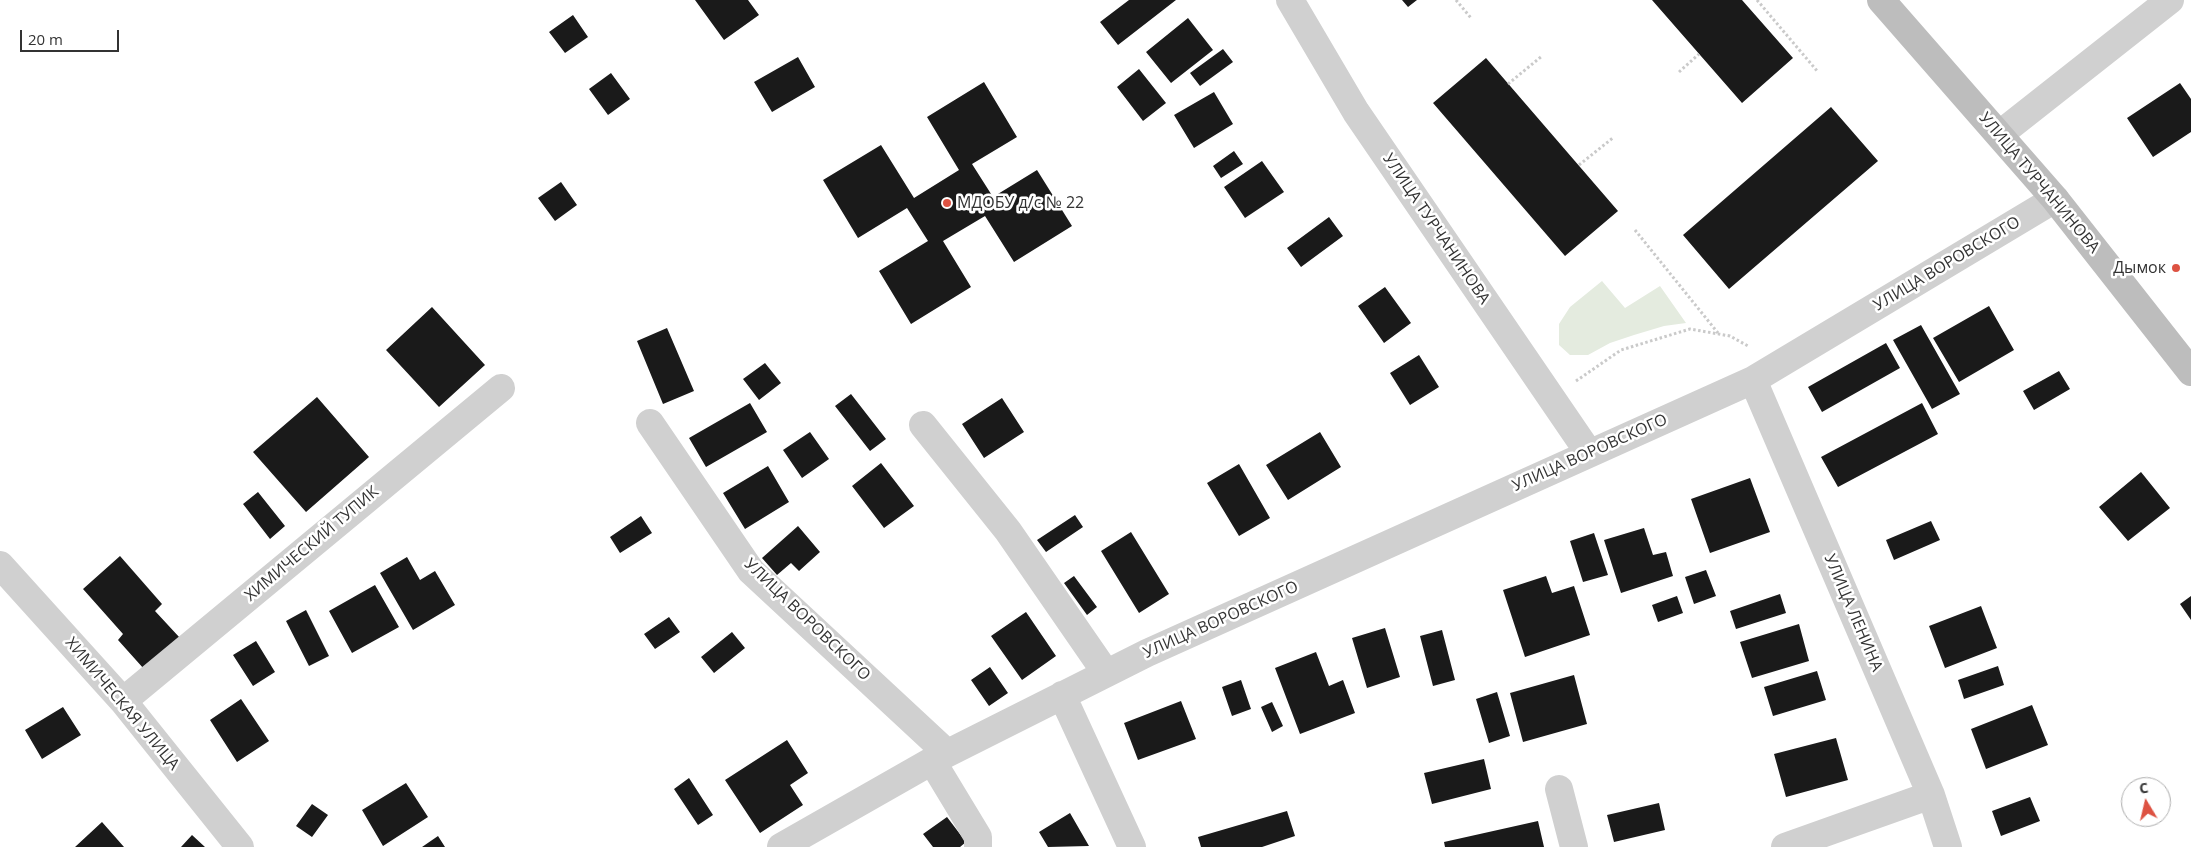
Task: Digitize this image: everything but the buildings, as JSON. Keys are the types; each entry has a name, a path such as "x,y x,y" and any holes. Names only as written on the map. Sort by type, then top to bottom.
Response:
{"street":[{"name":"УЛИЦА ТУРЧАНИНОВА","path":"1290,0 1356,112 1588,453"},
{"name":"УЛИЦА ТУРЧАНИНОВА","path":"1881,0 2000,134 2191,372"},
{"path":"2000,134 2170,0"},
{"name":"УЛИЦА ВОРОВСКОГО","path":"781,847 940,757 1106,673 1588,453 1753,380 2054,199"},
{"name":"УЛИЦА ЛЕНИНА","path":"1753,380 1931,794 1948,847"},
{"name":"ХИМИЧЕСКИЙ ТУПИК","path":"123,701 501,388"},
{"name":"УЛИЦА ВОРОВСКОГО","path":"650,423 751,571 940,757"},
{"path":"923,425 1008,531 1106,673"},
{"name":"ХИМИЧЕСКАЯ УЛИЦА","path":"0,565 123,701 240,847"},
{"path":"1062,695 1132,847"},
{"path":"940,757 978,837 978,847"},
{"path":"1559,789 1574,847"},
{"path":"1785,847 1931,794"}],"path":[{"path":"1456,0 1471,18"},
{"path":"1758,0 1818,72"},
{"path":"1679,72 1699,54"},
{"path":"1508,84 1542,56"},
{"path":"1579,166 1614,137"},
{"path":"1635,230 1718,334"},
{"path":"1551,397 1621,350 1690,329 1730,336 1779,364"}],"shaded area":[{"path":"1602,281 1625,308 1660,286 1686,323 1664,326 1634,335 1610,343 1588,355 1570,355 1559,345 1559,324 1570,307"}],"place":[{"name":"МДОБУ д/с № 22","path":"947,203"},
{"name":"Дымок","path":"2176,268"}]}
